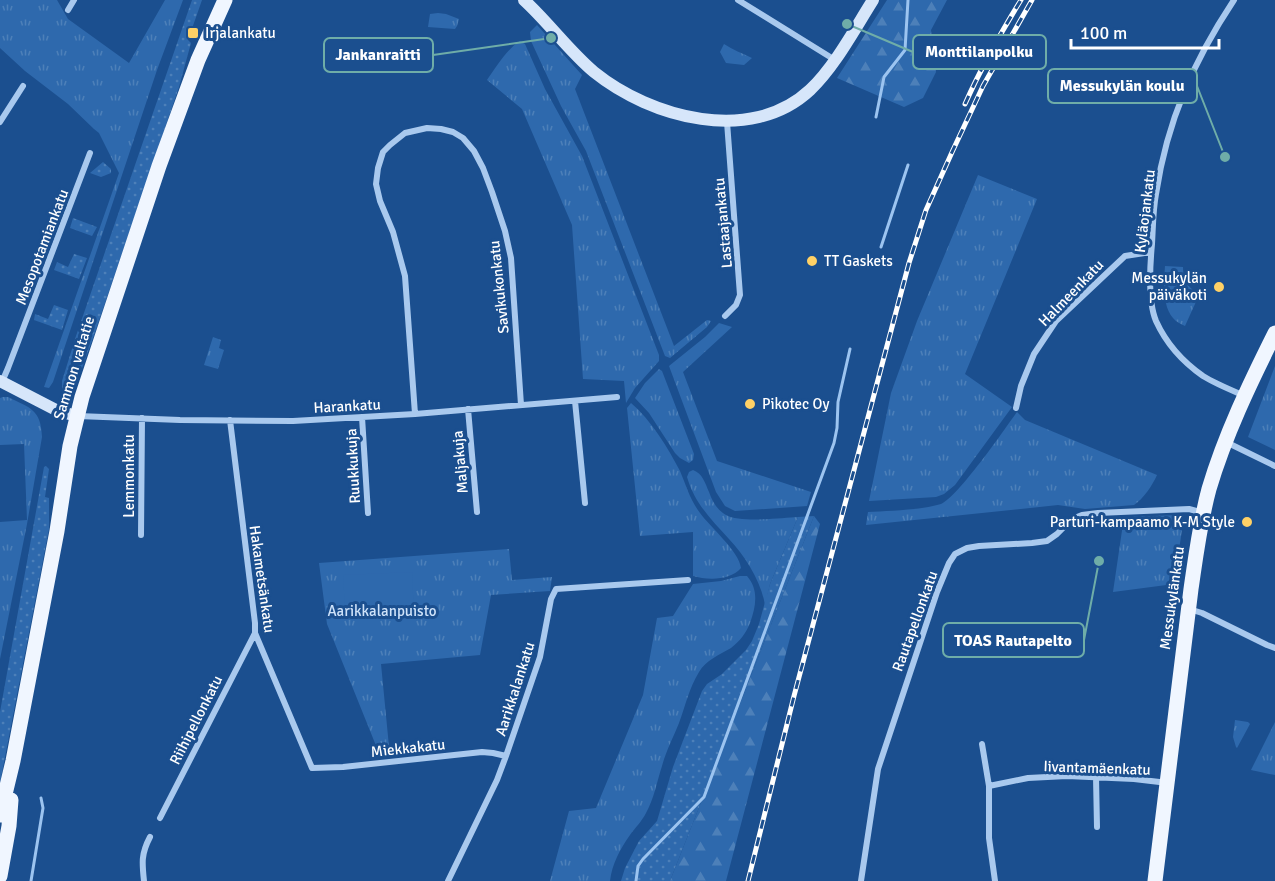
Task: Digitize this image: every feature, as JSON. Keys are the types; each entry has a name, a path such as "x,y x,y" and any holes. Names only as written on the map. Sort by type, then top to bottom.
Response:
{"main road":[{"name":"Sammon valtatie","path":"0,814 13,761 77,416 159,166 198,60 225,0"},
{"name":"Messukylänkatu","path":"1155,881 1196,553 1204,513 1210,487 1226,442 1275,333"},
{"name":"Sammon valtatie","path":"0,876 9,826 13,761"}],"street":[{"path":"68,10 74,0"},
{"path":"524,0 541,15 584,63 621,91 636,99 673,112 727,122 764,116 789,106 809,91 835,60 873,0"},
{"path":"738,0 835,60"},
{"name":"Kyläojankatu","path":"1234,0 1202,52 1184,90 1167,140 1156,194 1150,290 1155,319 1167,342 1204,377 1245,396"},
{"path":"0,122 23,86"},
{"name":"Lastaajankatu","path":"725,316 736,305 740,295 727,122"},
{"name":"Savikukonkatu","path":"415,414 405,276 376,184 383,152 405,133 427,128 453,132 463,138 474,151 483,168 495,200 511,258 521,405"},
{"name":"Mesopotamiankatu","path":"1,383 90,153"},
{"name":"Halmeenkatu","path":"1016,408 1034,354 1056,321 1125,256 1151,252"},
{"path":"1,383 58,411 77,416"},
{"name":"Harankatu","path":"77,416 293,421 415,414 617,397"},
{"path":"575,401 585,503"},
{"name":"Maljakuja","path":"468,409 477,512"},
{"name":"Ruukkukuja","path":"362,417 368,513"},
{"name":"Lemmonkatu","path":"141,535 142,418"},
{"name":"Hakametsänkatu","path":"230,420 255,616 255,633 312,768"},
{"path":"1226,442 1275,466"},
{"name":"Rautapellonkatu","path":"861,881 878,769 921,637 951,558 967,548 1047,541 1072,519 1082,515 1189,509 1204,513"},
{"name":"Aarikkalankatu","path":"448,881 506,756 540,657 551,598 556,589 688,580"},
{"path":"1189,609 1275,648"},
{"name":"Riihipellonkatu","path":"160,818 255,633"},
{"path":"982,744 989,786 989,838 995,881"},
{"name":"Miekkakatu","path":"312,768 482,753 506,756"},
{"name":"Iivantamäenkatu","path":"989,786 1028,778 1067,776 1168,783"},
{"path":"1096,777 1097,827"},
{"path":"144,881 142,856 150,837"}],"green space":[{"path":"0,0 57,0 68,19 129,63 165,0 183,0 157,70 53,382 49,388 44,387 119,173 99,133 68,104 25,71 0,48"},
{"path":"192,0 202,0 188,40 191,43 179,87 71,398 62,403 62,381 76,336"},
{"path":"887,0 947,0 931,30 936,72 923,98 904,107 837,78"},
{"path":"438,13 459,19 455,29 428,27 430,14"},
{"path":"537,25 582,75 575,89 674,346 707,320 711,321 670,358 665,356 586,151 561,106 531,41 530,32"},
{"path":"520,41 525,44 545,89 582,156 659,355 659,361 635,388 626,403 624,381 583,379 572,225 522,109 487,80 506,53"},
{"path":"724,44 752,58 744,65 726,63 720,52"},
{"path":"103,162 111,169 111,173 101,177 90,173"},
{"path":"978,175 1037,199 965,374 1012,407 955,485 944,494 936,497 869,501 891,393 917,321"},
{"path":"73,218 97,227 92,236 70,228"},
{"path":"74,254 87,258 79,279 54,270 57,262 68,267"},
{"path":"1165,266 1183,267 1186,283 1192,291 1199,295 1185,326 1174,319 1167,307 1164,293"},
{"path":"54,305 68,310 62,330 34,320 35,314 48,319"},
{"path":"719,323 732,327 683,372 717,461 811,492 807,506 735,511 725,506 716,492 669,366"},
{"path":"213,337 221,340 219,348 224,350 218,369 204,365"},
{"path":"1275,366 1275,450 1248,437"},
{"path":"659,369 662,371 694,454 693,460 689,463 675,453 649,413 635,398 645,383"},
{"path":"0,398 22,404 37,415 42,437 27,524 0,659 0,522 27,520 24,444 0,445"},
{"path":"631,403 652,426 664,444 680,471 697,508 735,554 741,568 736,572 718,578 693,576 693,532 640,536 627,408"},
{"path":"1017,412 1025,420 1157,475 1147,492 1134,505 1085,509 1058,505 866,525 868,512 924,508 941,504 949,499 981,462"},
{"path":"46,466 49,469 45,497 49,498 49,529 0,783 0,712"},
{"path":"693,470 705,482 715,505 726,515 741,519 798,517 770,584 765,605 760,587 746,561 704,511 694,495 687,477"},
{"path":"1181,515 1183,523 1174,584 1113,592 1124,517"},
{"path":"814,516 670,881 621,881 639,841 657,821 673,767 702,691 746,650 752,641 770,584 798,517"},
{"path":"814,516 820,524 726,881 670,881"},
{"name":"Aarikkalanpuisto","path":"509,549 512,580 552,577 550,591 491,595 480,655 381,664 390,757 381,758 327,624 319,563"},
{"path":"412,572 414,617 346,620 343,575"},
{"path":"747,576 755,593 754,610 750,623 737,643 705,664 696,678 666,755 649,808 620,851 610,881 550,881 569,811 596,808 643,695 657,618 673,616 693,584"},
{"path":"1235,720 1250,724 1237,748 1233,737"},
{"path":"1275,722 1275,775 1251,770"}],"waterway":[{"path":"876,117 884,77 905,50 908,0"},
{"path":"881,247 908,165"},
{"path":"636,881 638,866 643,859 704,797 834,443 838,402 850,349"},
{"path":"31,881 43,808 41,798"}],"railway":[{"path":"965,104 991,51 1021,0"},
{"path":"748,881 794,696 909,263 926,210 983,86 1032,0"}],"place":[{"name":"Monttilanpolku","path":"847,24"},
{"name":"Irjalankatu","path":"193,33"},
{"name":"Jankanraitti","path":"551,38"},
{"name":"Messukylän koulu","path":"1225,157"},
{"name":"TT Gaskets","path":"812,261"},
{"name":"Messukylän päiväkoti","path":"1219,287"},
{"name":"Pikotec Oy","path":"750,404"},
{"name":"Parturi-kampaamo K-M Style","path":"1247,522"},
{"name":"TOAS Rautapelto","path":"1099,561"}]}
